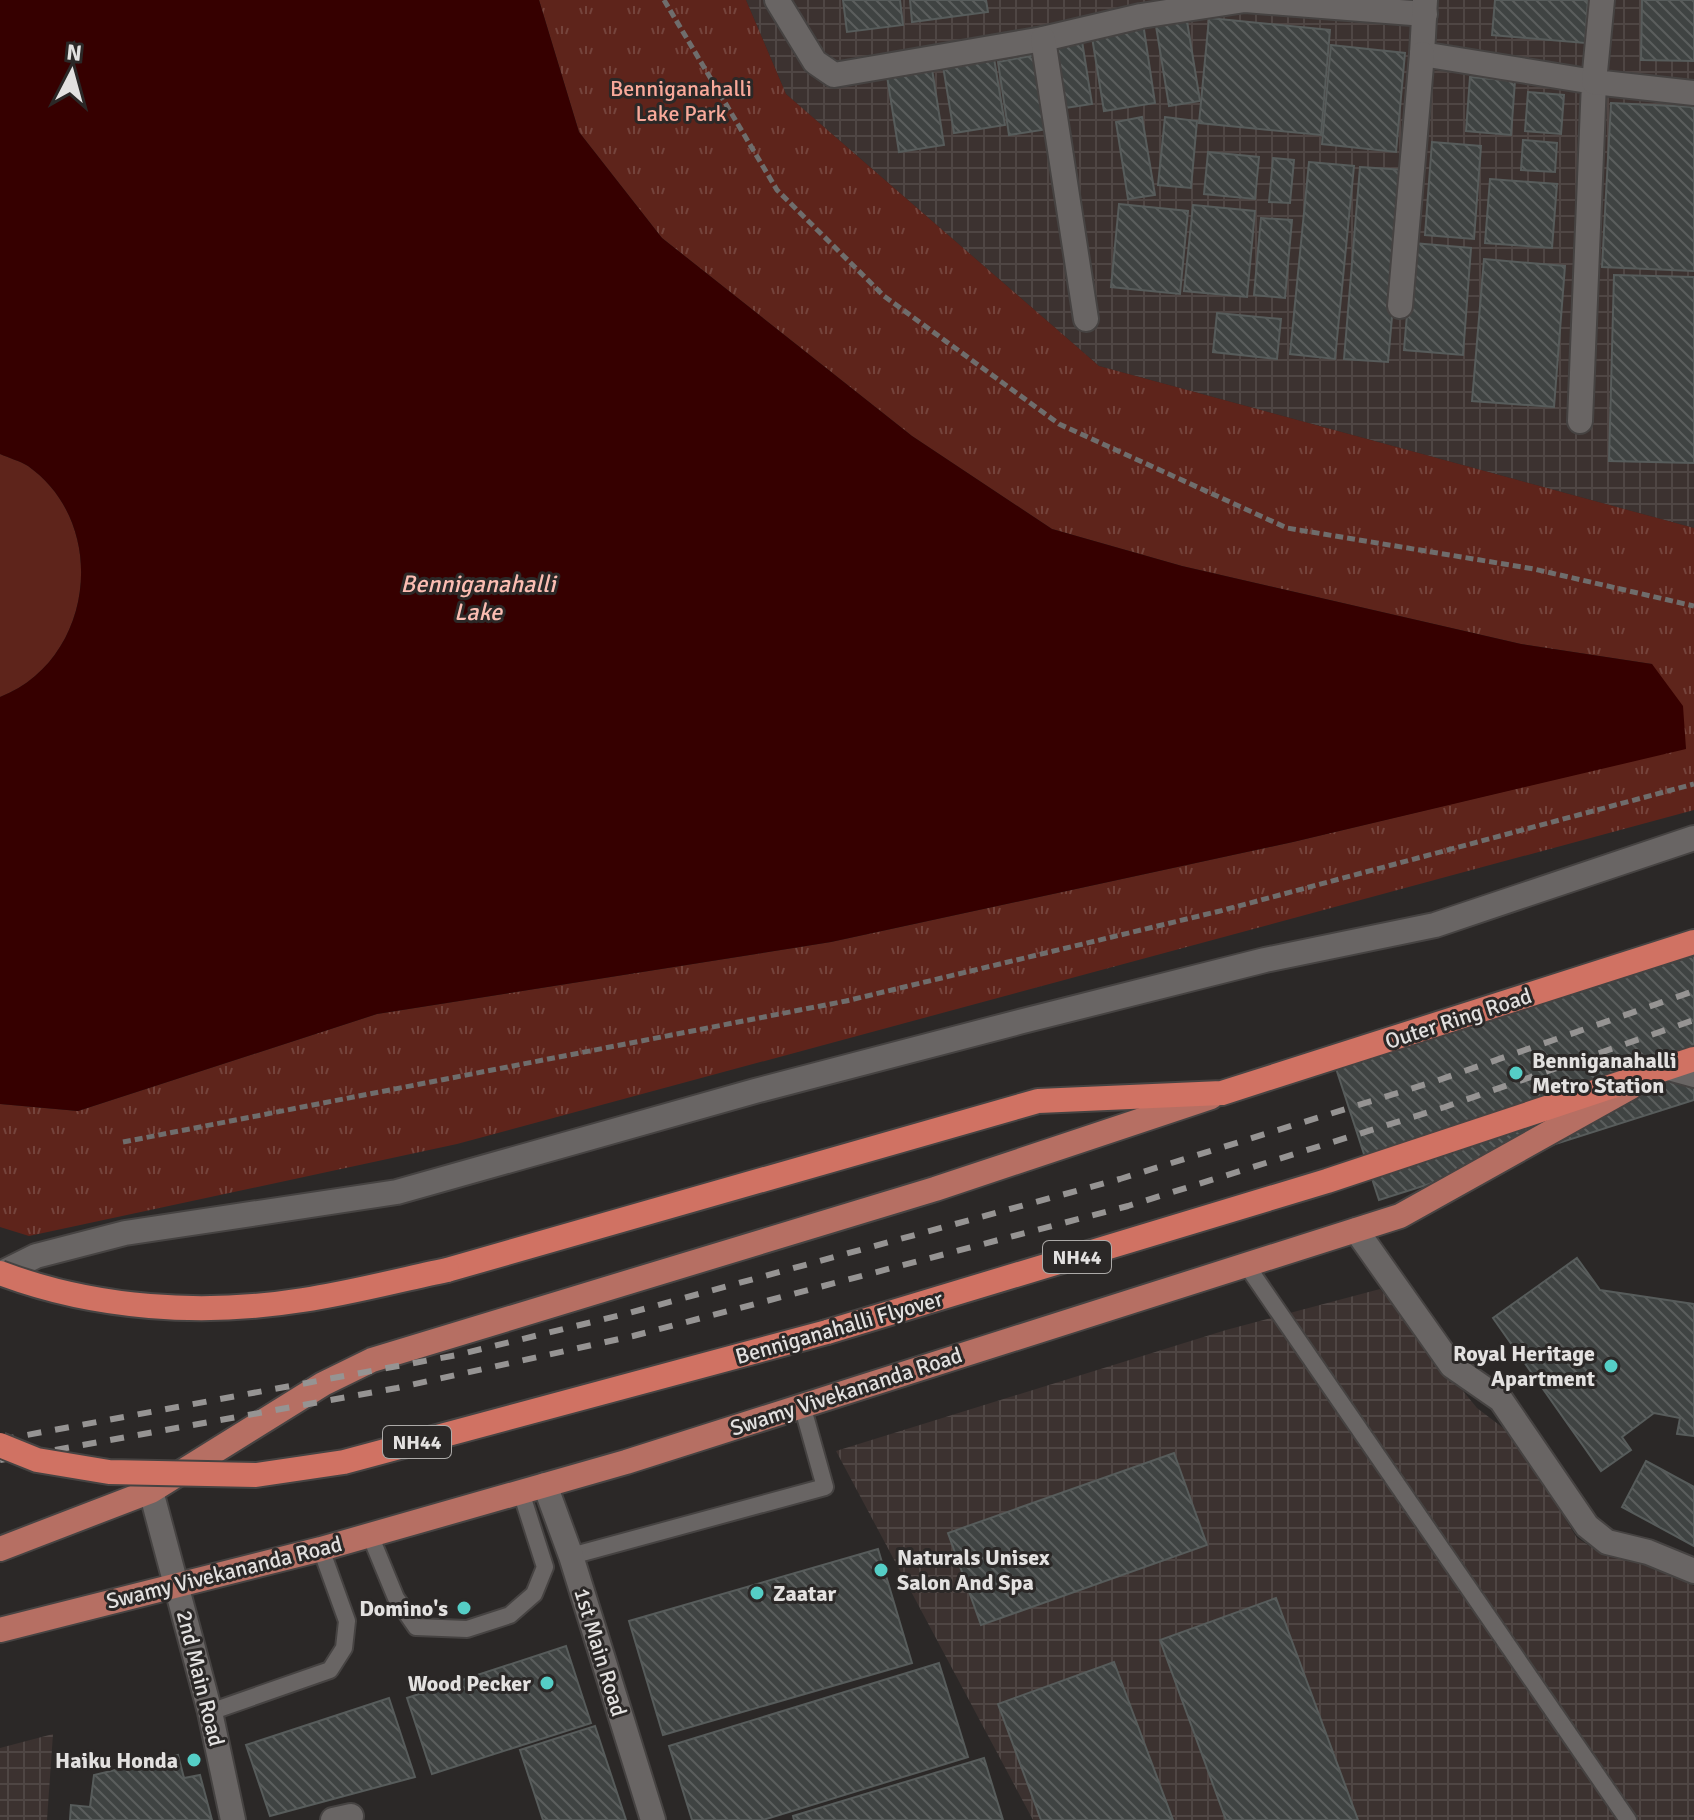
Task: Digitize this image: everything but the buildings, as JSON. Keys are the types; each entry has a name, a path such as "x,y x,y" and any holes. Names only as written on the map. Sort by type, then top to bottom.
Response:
{"highway":[{"name":"Outer Ring Road","path":"1222,1093 1694,942"},
{"name":"NH44","path":"1661,1070 1694,1059"},
{"name":"Benniganahalli Flyover","path":"0,1445 37,1460 109,1472 189,1476 256,1475 344,1462 827,1332 1327,1181 1661,1070"},
{"path":"0,1274 94,1299 186,1309 301,1301 447,1270 1038,1101 1222,1093"}],"main road":[{"name":"Swamy Vivekananda Road","path":"0,1630 177,1582 321,1549 545,1485 1400,1216 1661,1070"},
{"path":"0,1549 151,1491 323,1384 372,1360 935,1189 1222,1093"}],"street":[{"path":"777,0 815,62 834,75 1043,39 1141,16 1245,0 1425,7 1400,306"},
{"path":"1580,421 1594,82 1602,0"},
{"path":"1043,39 1086,319"},
{"path":"1422,54 1594,82 1694,93"},
{"path":"0,1274 36,1256 125,1233 397,1192 755,1091 1019,1022 1265,960 1435,925 1694,838"},
{"path":"1356,1230 1452,1366 1501,1400 1587,1526 1607,1542 1648,1552 1694,1571"},
{"name":"1st Main Road","path":"545,1485 571,1556 653,1820"},
{"name":"2nd Main Road","path":"151,1491 210,1712 233,1820"}],"lane":[{"path":"1661,1070 1694,1079"},
{"path":"1245,1263 1628,1820"},
{"path":"571,1556 825,1487 802,1405"},
{"path":"370,1535 396,1598 416,1627 467,1629 510,1615 534,1594 545,1567 521,1492"},
{"path":"210,1712 330,1670 344,1648 347,1621 321,1549"}],"path":[{"path":"664,0 777,190 884,296 1059,424 1287,528 1534,569 1694,606"},
{"path":"123,1142 846,1001 1220,911 1694,784"}],"shaded area":[{"path":"746,0 1694,0 1694,528 1099,366 786,94"},
{"path":"1380,1289 1477,1408 1515,1437 1577,1538 1601,1553 1645,1561 1694,1586 1694,1820 1033,1820 836,1451 1226,1330"},
{"path":"53,1734 47,1820 0,1820 0,1748"}],"green space":[{"name":"Benniganahalli Lake Park","path":"539,0 746,0 786,94 1099,366 1694,528 1694,810 457,1144 29,1236 0,1227 0,1104 78,1111 377,1014 831,942 1293,842 1686,748 1652,664 1521,644 1182,566 1052,529 912,436 662,238 579,132"},
{"path":"0,454 28,466 54,491 72,522 80,556 80,590 72,624 55,654 31,679 0,697"}],"water":[{"name":"Benniganahalli Lake","path":"0,0 539,0 579,132 662,238 912,436 1052,529 1182,566 1521,644 1652,664 1683,706 1686,749 1293,842 831,942 377,1014 78,1111 0,1104 0,697 31,679 55,654 72,624 80,590 80,556 72,522 54,491 28,466 0,454"}],"railway":[{"path":"0,1440 457,1355 629,1313 1120,1179 1436,1081 1694,991"},
{"path":"0,1460 397,1388 633,1336 1128,1206 1445,1107 1694,1020"}],"place":[{"name":"Benniganahalli Metro Station","path":"1516,1073"},
{"name":"Royal Heritage Apartment","path":"1611,1366"},
{"name":"Naturals Unisex Salon And Spa","path":"881,1570"},
{"name":"Zaatar","path":"757,1593"},
{"name":"Domino's","path":"464,1608"},
{"name":"Wood Pecker","path":"547,1683"},
{"name":"Haiku Honda","path":"194,1760"}]}
